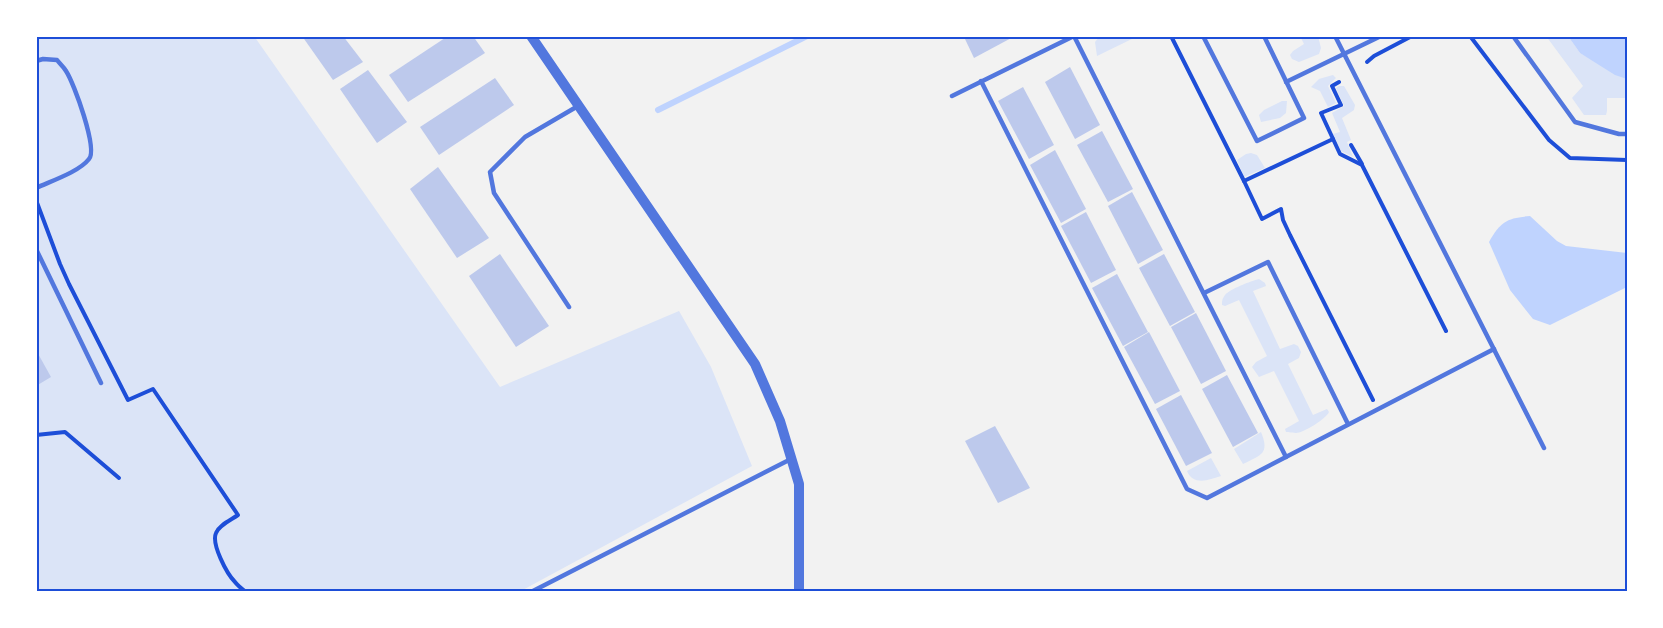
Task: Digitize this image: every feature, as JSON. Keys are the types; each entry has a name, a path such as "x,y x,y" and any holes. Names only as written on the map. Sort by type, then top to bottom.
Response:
{"street":[{"path":"531,36 755,364 780,421 799,484 799,592"}],"lane":[{"path":"952,96 1074,36 1286,457"},
{"path":"1203,36 1257,141 1304,118 1264,36"},
{"path":"1335,36 1544,448"},
{"path":"1286,82 1381,36"},
{"path":"1513,36 1575,122 1627,134"},
{"path":"36,61 57,60 66,70 92,142 93,154 78,168 36,188"},
{"path":"981,81 1187,489 1207,498 1494,349"},
{"path":"569,307 494,193 490,172 525,137 578,106"},
{"path":"36,249 101,383"},
{"path":"1203,294 1268,262 1348,424"},
{"path":"531,592 791,459"}],"path":[{"path":"1171,36 1262,219 1281,209 1290,235 1377,409"},
{"path":"1367,62 1412,36"},
{"path":"1470,36 1549,140 1569,158 1627,159"},
{"path":"1339,82 1332,86 1341,105 1321,113 1340,154 1362,165"},
{"path":"1244,181 1333,139"},
{"path":"1351,145 1446,331"},
{"path":"36,200 69,284 128,400 153,389 238,515 221,526 216,532 215,539 227,572 246,592"},
{"path":"36,435 65,432 119,478"}],"shaded area":[{"path":"36,36 254,36 500,387 679,311 711,367 752,466 519,592 36,592"},
{"path":"1100,36 1138,36 1097,56 1095,42"},
{"path":"1300,36 1318,36 1321,48 1319,54 1299,62 1292,59 1290,55 1293,51 1304,44"},
{"path":"1546,36 1568,36 1580,53 1627,79 1627,98 1607,98 1606,115 1584,115 1572,98 1583,86"},
{"path":"1333,75 1336,78 1328,86 1336,103 1328,107 1320,91 1311,87 1319,79"},
{"path":"1344,86 1355,105 1354,110 1342,118 1351,140 1347,142 1353,157 1341,151 1333,134 1340,132 1332,113 1344,106 1336,88"},
{"path":"1282,101 1287,101 1286,113 1280,118 1261,122 1259,115 1264,110"},
{"path":"1251,153 1257,155 1265,168 1244,177 1237,160"},
{"path":"1259,279 1266,286 1253,291 1280,349 1294,344 1301,352 1299,358 1288,364 1313,415 1327,409 1329,412 1319,422 1296,433 1286,432 1285,429 1299,421 1274,371 1259,377 1252,367 1267,356 1239,300 1225,306 1222,305 1225,295"},
{"path":"1261,432 1265,445 1262,453 1243,464 1234,449"},
{"path":"1211,458 1221,476 1202,481 1190,476 1187,471"}],"water":[{"path":"1568,36 1627,36 1627,79 1615,75 1580,53"},
{"path":"1530,216 1557,241 1566,246 1627,253 1627,287 1550,325 1533,319 1510,290 1489,242 1497,229 1505,222"}],"building":[{"path":"302,36 343,36 363,62 333,80"},
{"path":"448,36 473,36 485,53 408,102 389,75"},
{"path":"971,36 1015,36 974,58 965,39"},
{"path":"1070,67 1100,125 1075,139 1045,82"},
{"path":"368,70 407,122 377,143 340,89"},
{"path":"495,78 514,105 439,155 420,127"},
{"path":"1023,87 1054,145 1029,159 998,101"},
{"path":"1102,131 1133,189 1108,202 1077,145"},
{"path":"1055,150 1086,209 1061,223 1030,165"},
{"path":"438,167 489,238 457,258 410,189"},
{"path":"1132,192 1163,250 1138,264 1108,206"},
{"path":"1086,212 1116,270 1091,283 1061,226"},
{"path":"500,254 549,326 516,347 469,276"},
{"path":"1164,254 1195,312 1170,326 1139,268"},
{"path":"1117,274 1148,332 1123,346 1092,288"},
{"path":"1196,313 1226,371 1201,384 1171,327"},
{"path":"1149,332 1180,391 1155,404 1124,347"},
{"path":"36,350 51,377 36,386"},
{"path":"1227,375 1258,433 1233,447 1202,389"},
{"path":"1181,395 1212,453 1186,466 1156,409"},
{"path":"995,426 1030,488 998,503 965,441"}],"waterway":[{"path":"658,110 807,36"}]}
